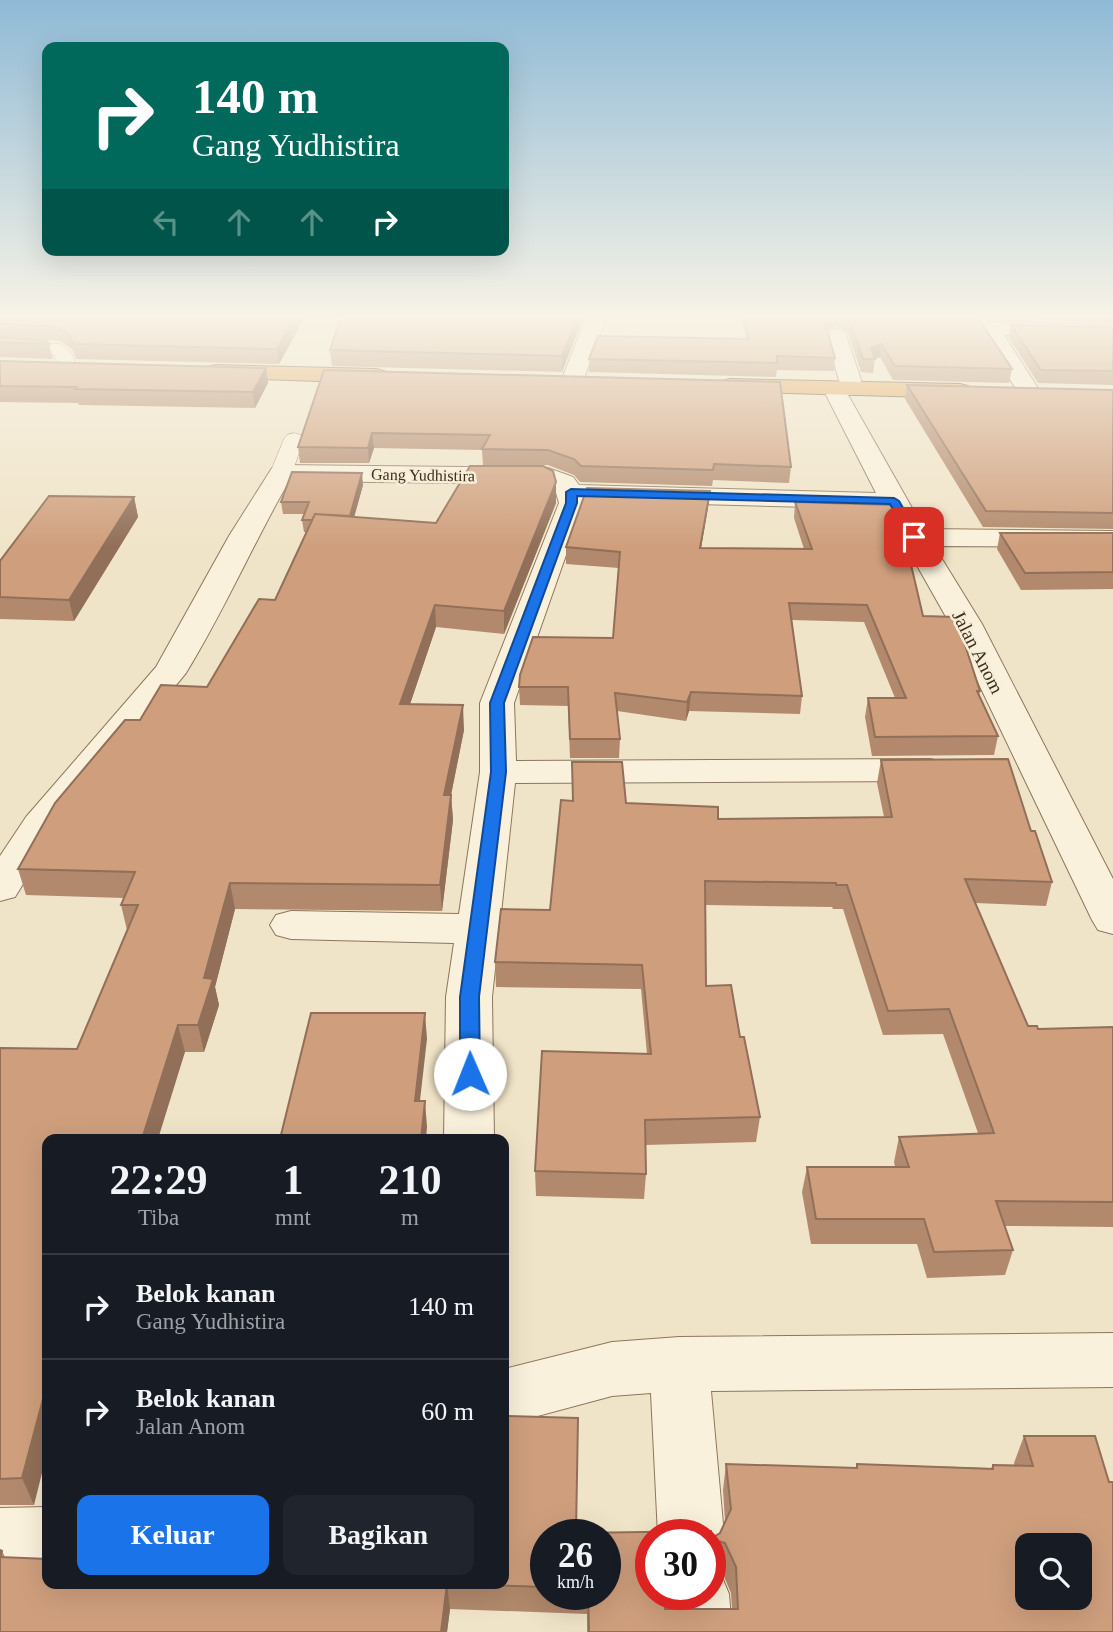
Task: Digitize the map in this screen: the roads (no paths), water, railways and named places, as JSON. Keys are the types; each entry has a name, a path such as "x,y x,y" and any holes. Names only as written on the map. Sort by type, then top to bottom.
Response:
{"street":[{"name":"Jalan Anom","path":"845,394 894,501 965,624 1113,920"},
{"name":"Gang Yudhistira","path":"281,473 548,476 564,483 571,492 894,501"},
{"path":"0,888 40,825 169,673 281,473"},
{"path":"469,1134 469,997 498,772 497,703 572,503 571,492"},
{"path":"914,537 1113,539"},
{"path":"498,772 1038,768"},
{"path":"291,925 477,929"},
{"path":"509,1396 612,1369 679,1364 1113,1360"},
{"path":"679,1364 690,1519"},
{"path":"0,1541 42,1540"},
{"path":"696,1610 698,1632"}],"lane":[{"path":"281,473 294,439"}]}
